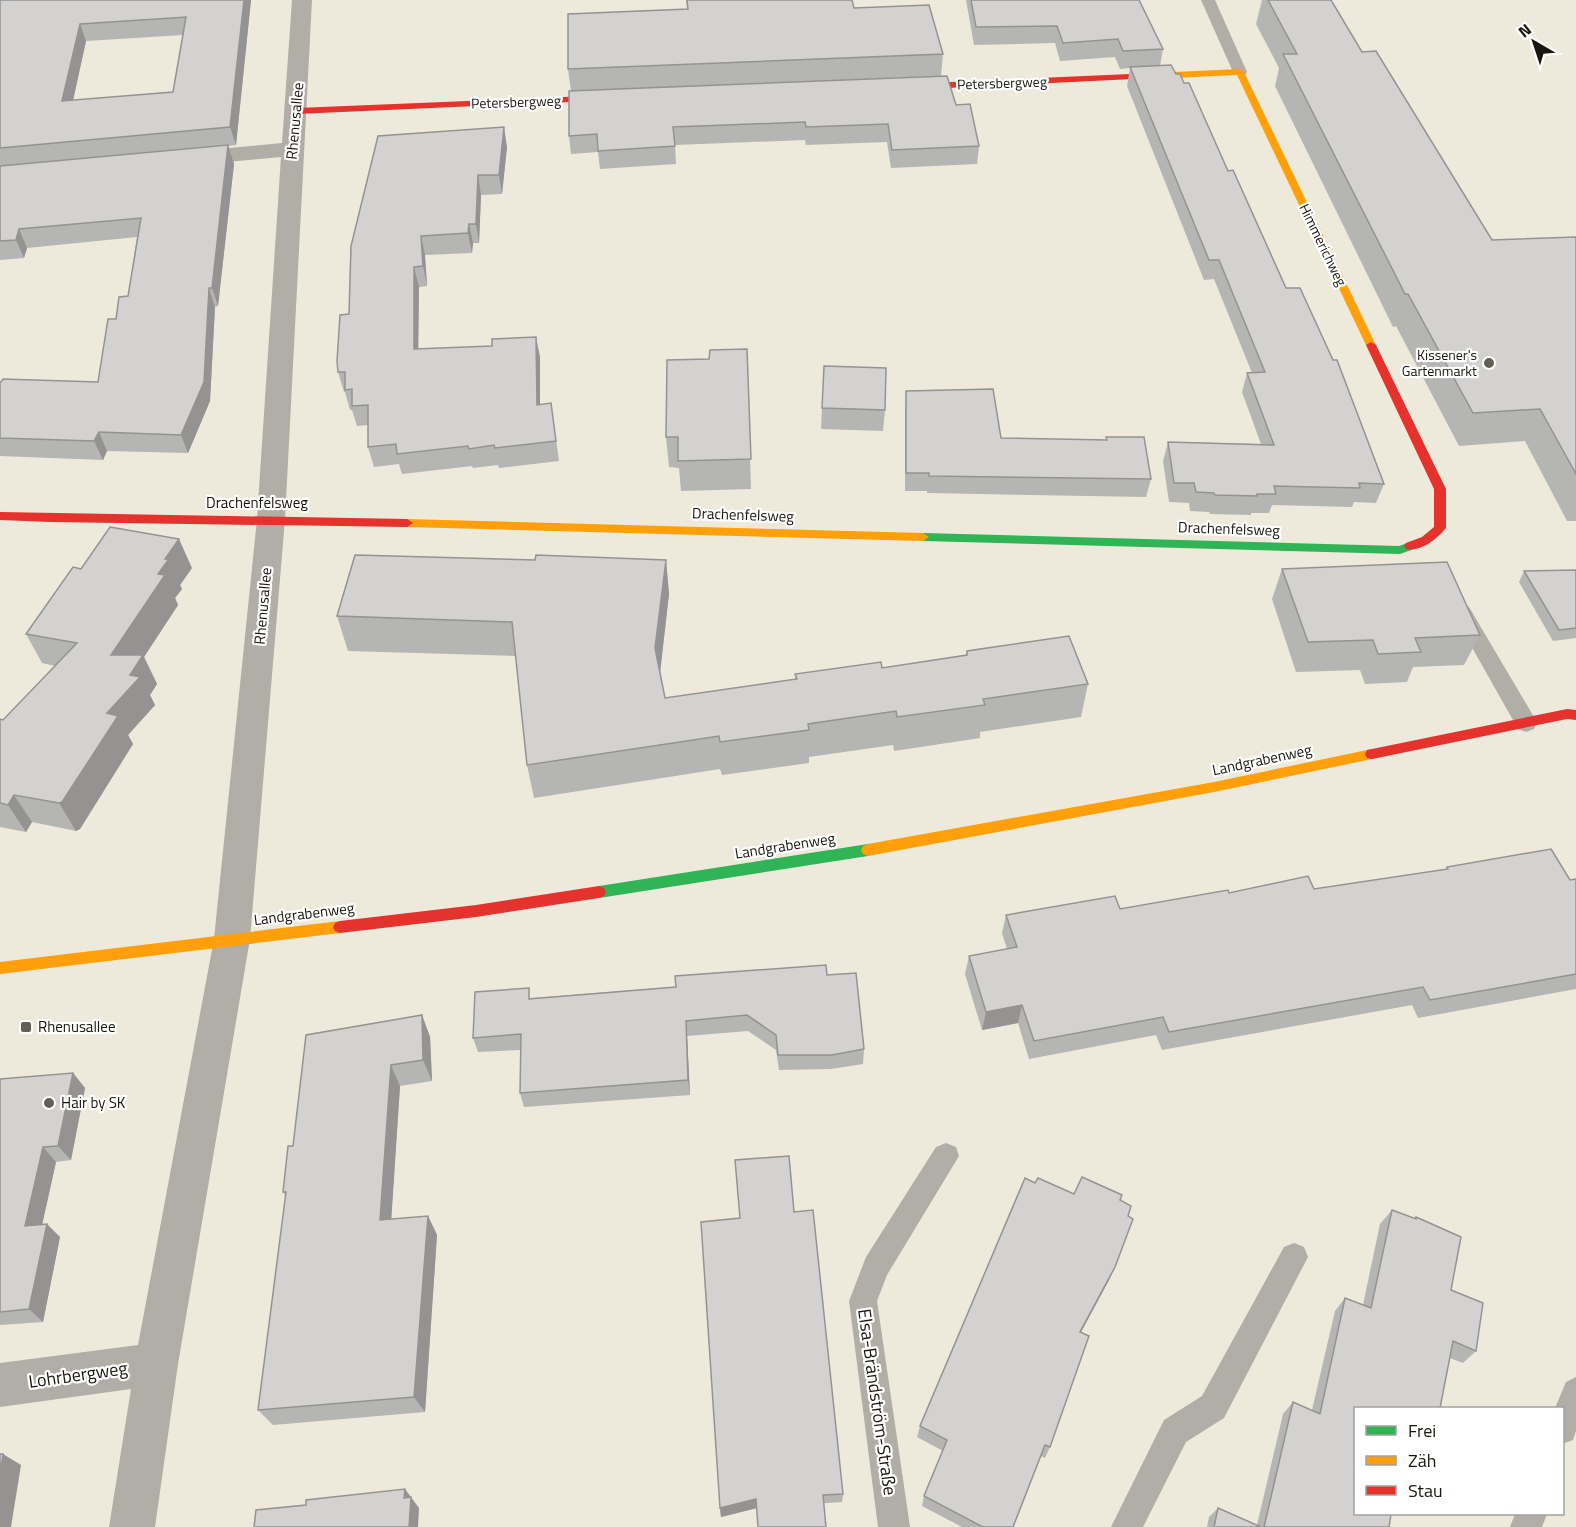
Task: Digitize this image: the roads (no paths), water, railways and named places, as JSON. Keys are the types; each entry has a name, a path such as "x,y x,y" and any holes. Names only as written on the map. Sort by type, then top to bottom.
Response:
{"street":[{"name":"Rhenusallee","path":"132,1527 156,1364 232,939 271,519 302,0"},
{"name":"Petersbergweg","path":"893,87 1239,72"},
{"name":"Himmerichweg","path":"1239,72 1440,489"},
{"name":"Petersbergweg","path":"297,111 623,98"},
{"path":"164,161 292,150"},
{"name":"Drachenfelsweg","path":"0,516 104,520 271,519 1400,550 1426,540 1440,528 1440,489"},
{"name":"Landgrabenweg","path":"0,968 476,910 881,848 1214,787 1573,713"},
{"name":"Lohrbergweg","path":"0,1385 156,1364"}],"lane":[{"name":"Himmerichweg","path":"1208,0 1239,72"},
{"path":"1453,597 1526,723"},
{"name":"Elsa-Brändström-Straße","path":"894,1527 862,1301 876,1267 946,1156"},
{"path":"1127,1527 1175,1431 1213,1407 1294,1257"},
{"path":"1564,1425 1576,1392"}],"place":[{"name":"Kissener's Gartenmarkt","path":"1489,363"},
{"name":"Rhenusallee","path":"26,1027"},
{"name":"Hair by SK","path":"49,1103"}]}
